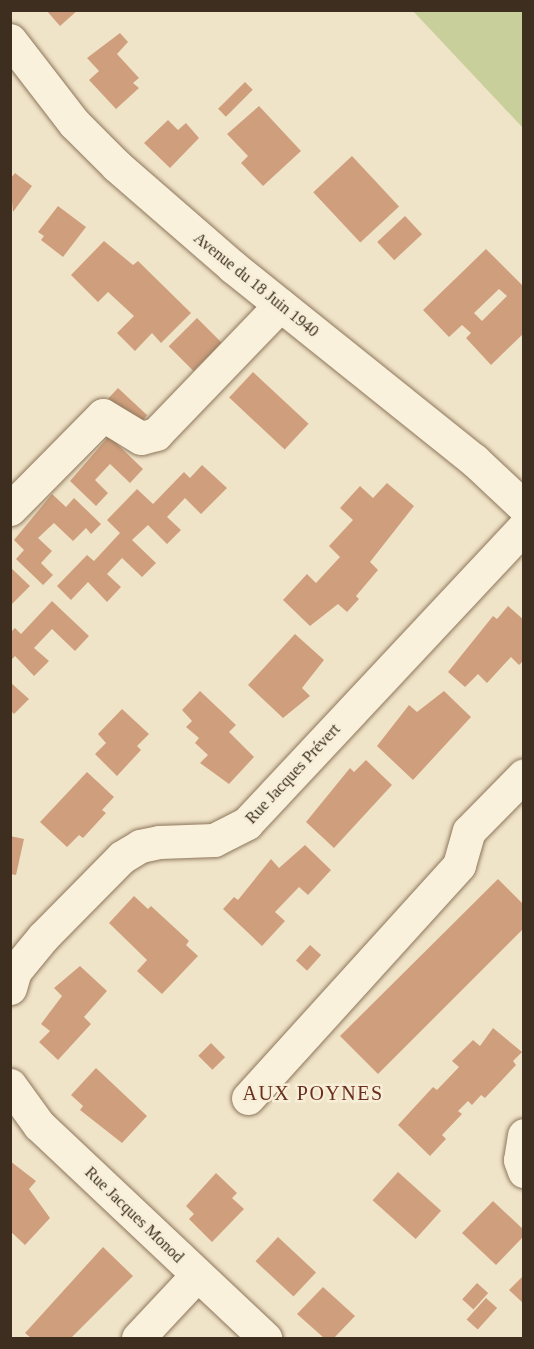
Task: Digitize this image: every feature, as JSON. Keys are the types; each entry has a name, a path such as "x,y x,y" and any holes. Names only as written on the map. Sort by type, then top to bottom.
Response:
{"street":[{"name":"Avenue du 18 Juin 1940","path":"10,40 18,78 117,166 379,410 413,430 457,464 523,527"},
{"name":"Avenue du 18 Juin 1940","path":"273,312 474,460 524,507"},
{"path":"10,509 103,415 141,438 156,434 273,312"},
{"name":"Rue Jacques Prévert","path":"12,975 43,937 122,857 140,846 159,842 214,840 247,823 523,527"},
{"path":"248,1098 459,865 469,831 524,775"},
{"name":"Rue Jacques Monod","path":"10,1085 39,1125 265,1338"},
{"path":"524,1135 520,1160 524,1172"},
{"path":"138,1338 197,1275"}],"green space":[{"path":"413,11 523,11 523,128"}],"building":[{"path":"46,10 78,10 60,26"},
{"path":"120,33 128,42 117,54 139,78 133,83 139,88 116,109 89,80 99,71 87,58"},
{"path":"245,82 253,90 226,117 218,109"},
{"path":"259,106 301,151 263,186 241,163 248,156 227,134"},
{"path":"168,120 178,130 186,123 199,138 170,168 144,143"},
{"path":"352,156 399,206 360,243 313,192"},
{"path":"15,173 32,186 13,212 10,179"},
{"path":"58,206 86,227 63,257 41,240 44,236 38,232"},
{"path":"405,216 422,234 394,260 377,242"},
{"path":"104,241 133,265 138,261 191,313 161,343 152,333 135,351 117,333 134,316 108,292 98,302 71,275"},
{"path":"486,249 524,287 524,333 491,365 466,338 471,333 462,325 449,337 423,310","holes":["499,289 507,296 482,321 474,313"]},
{"path":"197,318 222,343 193,371 169,346"},
{"path":"253,372 309,424 285,449 229,398"},
{"path":"118,388 147,415 138,426 108,398"},
{"path":"109,436 143,469 130,483 110,464 95,480 108,493 96,506 70,481"},
{"path":"202,465 227,488 201,514 185,498 167,517 181,530 167,544 148,525 132,540 156,563 142,577 122,558 107,574 121,587 107,602 88,582 71,600 57,586 87,555 94,561 120,533 107,520 137,489 153,504 184,472 190,478"},
{"path":"387,483 414,506 370,562 378,570 356,596 359,599 347,612 338,604 310,626 283,600 307,574 316,583 340,557 329,546 353,520 340,508 360,486 373,498"},
{"path":"52,494 66,507 74,498 101,524 91,534 86,528 73,541 54,523 38,538 52,551 41,563 53,575 43,585 16,559 24,550 14,540"},
{"path":"10,567 30,586 10,606"},
{"path":"52,601 89,636 75,651 52,629 34,648 49,661 34,676 15,656 10,661 10,633 15,628 21,634"},
{"path":"508,606 524,620 524,660 519,665 511,657 487,683 478,674 465,687 448,672 493,616 497,619"},
{"path":"295,634 324,660 302,688 310,696 283,718 248,685"},
{"path":"10,682 29,699 14,714 10,710"},
{"path":"200,691 236,725 229,732 254,757 229,784 200,763 208,755 195,743 199,738 186,727 192,721 182,710"},
{"path":"444,691 471,717 413,780 377,746 409,705 417,712"},
{"path":"122,709 149,734 137,746 141,750 117,776 95,754 106,743 98,734"},
{"path":"366,760 392,785 334,848 306,822 350,768 354,772"},
{"path":"87,772 114,797 102,810 106,813 83,838 79,835 67,847 40,822"},
{"path":"10,836 24,839 16,875 10,874"},
{"path":"305,845 331,870 308,895 299,887 275,912 285,921 262,946 223,909 234,897 238,900 271,859 279,868"},
{"path":"498,879 524,905 524,928 378,1074 340,1036"},
{"path":"134,896 148,909 151,906 189,941 186,945 198,956 162,994 137,971 147,960 109,923"},
{"path":"310,945 321,955 307,971 296,961"},
{"path":"80,966 107,991 84,1017 91,1024 58,1060 39,1042 50,1031 41,1024 62,996 54,988"},
{"path":"493,1028 522,1052 513,1061 516,1065 485,1098 481,1095 472,1105 468,1101 458,1111 462,1114 442,1135 446,1139 430,1156 398,1125 433,1087 437,1090 459,1067 452,1061 473,1040 480,1046"},
{"path":"211,1043 225,1057 212,1070 198,1056"},
{"path":"96,1068 147,1116 122,1143 80,1110 83,1106 71,1095"},
{"path":"10,1161 36,1181 29,1189 50,1218 25,1245 10,1231"},
{"path":"398,1172 441,1211 416,1239 373,1200"},
{"path":"216,1173 237,1193 232,1198 244,1209 212,1242 189,1219 194,1214 186,1206"},
{"path":"493,1201 524,1230 524,1236 496,1265 462,1233"},
{"path":"278,1237 316,1272 294,1297 255,1261"},
{"path":"103,1247 133,1276 71,1338 31,1338 25,1333"},
{"path":"524,1275 524,1304 509,1290"},
{"path":"477,1283 488,1293 473,1309 462,1299"},
{"path":"323,1287 355,1316 334,1338 324,1338 297,1314"},
{"path":"486,1298 497,1308 478,1330 467,1320"}],"district":[{"name":"AUX POYNES","path":"313,1093"}]}
